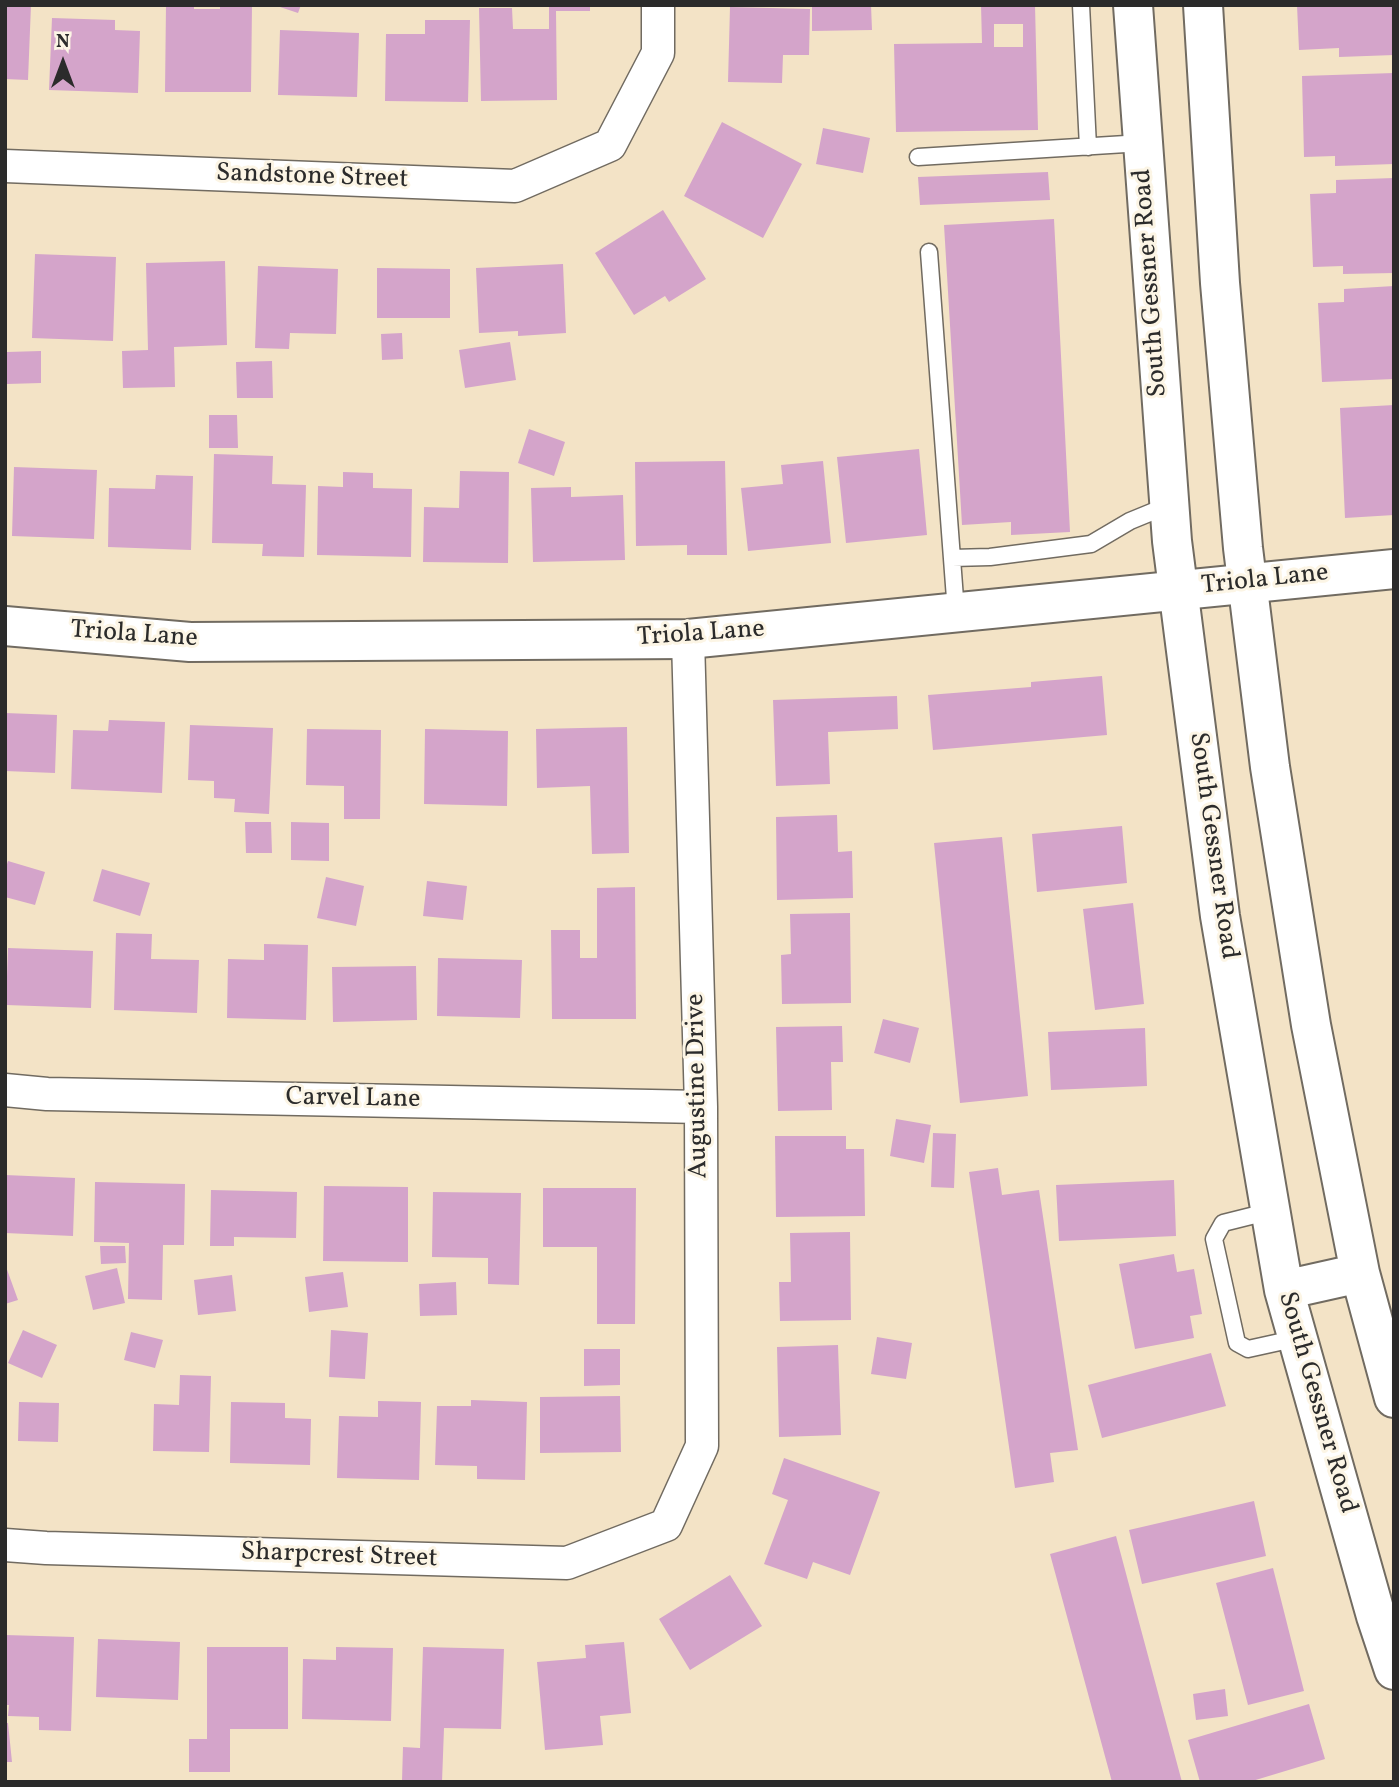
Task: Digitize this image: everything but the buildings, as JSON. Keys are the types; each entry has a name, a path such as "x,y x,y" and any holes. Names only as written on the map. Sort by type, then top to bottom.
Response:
{"main road":[{"name":"South Gessner Road","path":"1133,5 1177,590 1220,916 1284,1290 1376,1616 1394,1670"},
{"path":"1203,5 1220,283 1247,583 1270,767 1311,1025 1360,1273 1394,1398"},
{"name":"Triola Lane","path":"5,626 190,642 688,639 1394,569"},
{"path":"1284,1290 1360,1273"}],"street":[{"name":"Sandstone Street","path":"5,166 515,186 610,145 658,53 658,5"},
{"name":"Augustine Drive","path":"666,1525 702,1446 701,1107 688,639"},
{"name":"Carvel Lane","path":"5,1090 47,1094 701,1107"},
{"name":"Sharpcrest Street","path":"5,1545 567,1563 666,1525"}],"lane":[{"path":"1081,5 1088,147"},
{"path":"918,158 1142,144"},
{"path":"929,252 956,612"},
{"path":"952,558 990,557 1091,544 1130,521 1169,505"},
{"path":"1271,1210 1223,1223 1214,1239 1237,1343 1248,1349 1298,1338"}]}
